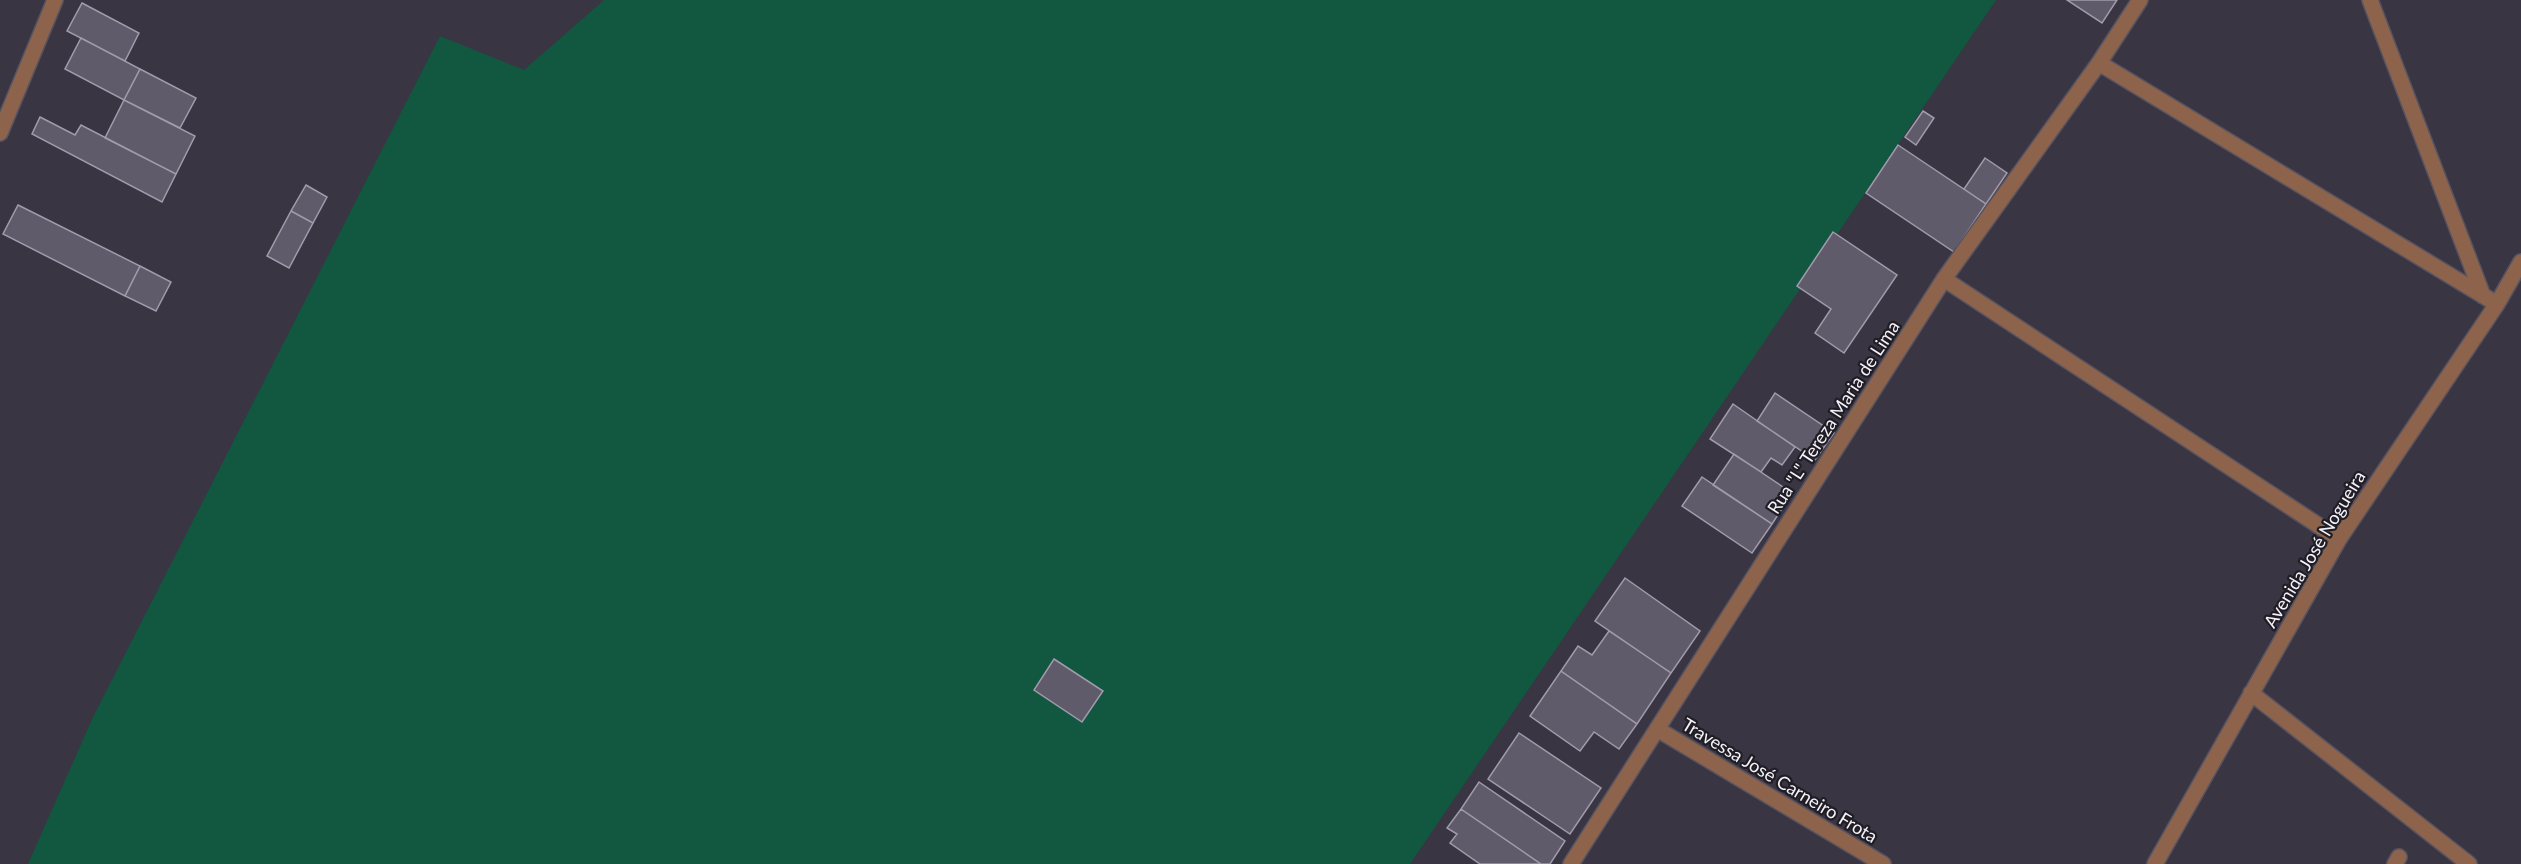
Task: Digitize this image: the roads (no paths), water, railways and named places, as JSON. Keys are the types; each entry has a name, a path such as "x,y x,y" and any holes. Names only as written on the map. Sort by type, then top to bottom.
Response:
{"street":[{"path":"0,133 55,0"},
{"name":"Rua \"L\" Tereza Maria de Lima","path":"1571,864 1944,279 2099,63 2140,0"},
{"path":"2370,0 2484,296"},
{"path":"2099,63 2497,304"},
{"name":"Avenida José Nogueira","path":"2155,864 2339,539 2497,304 2521,262"},
{"path":"1944,279 2339,539"},
{"path":"2251,693 2469,864"},
{"name":"Travessa José Carneiro Frota","path":"1657,729 1883,864"}]}
